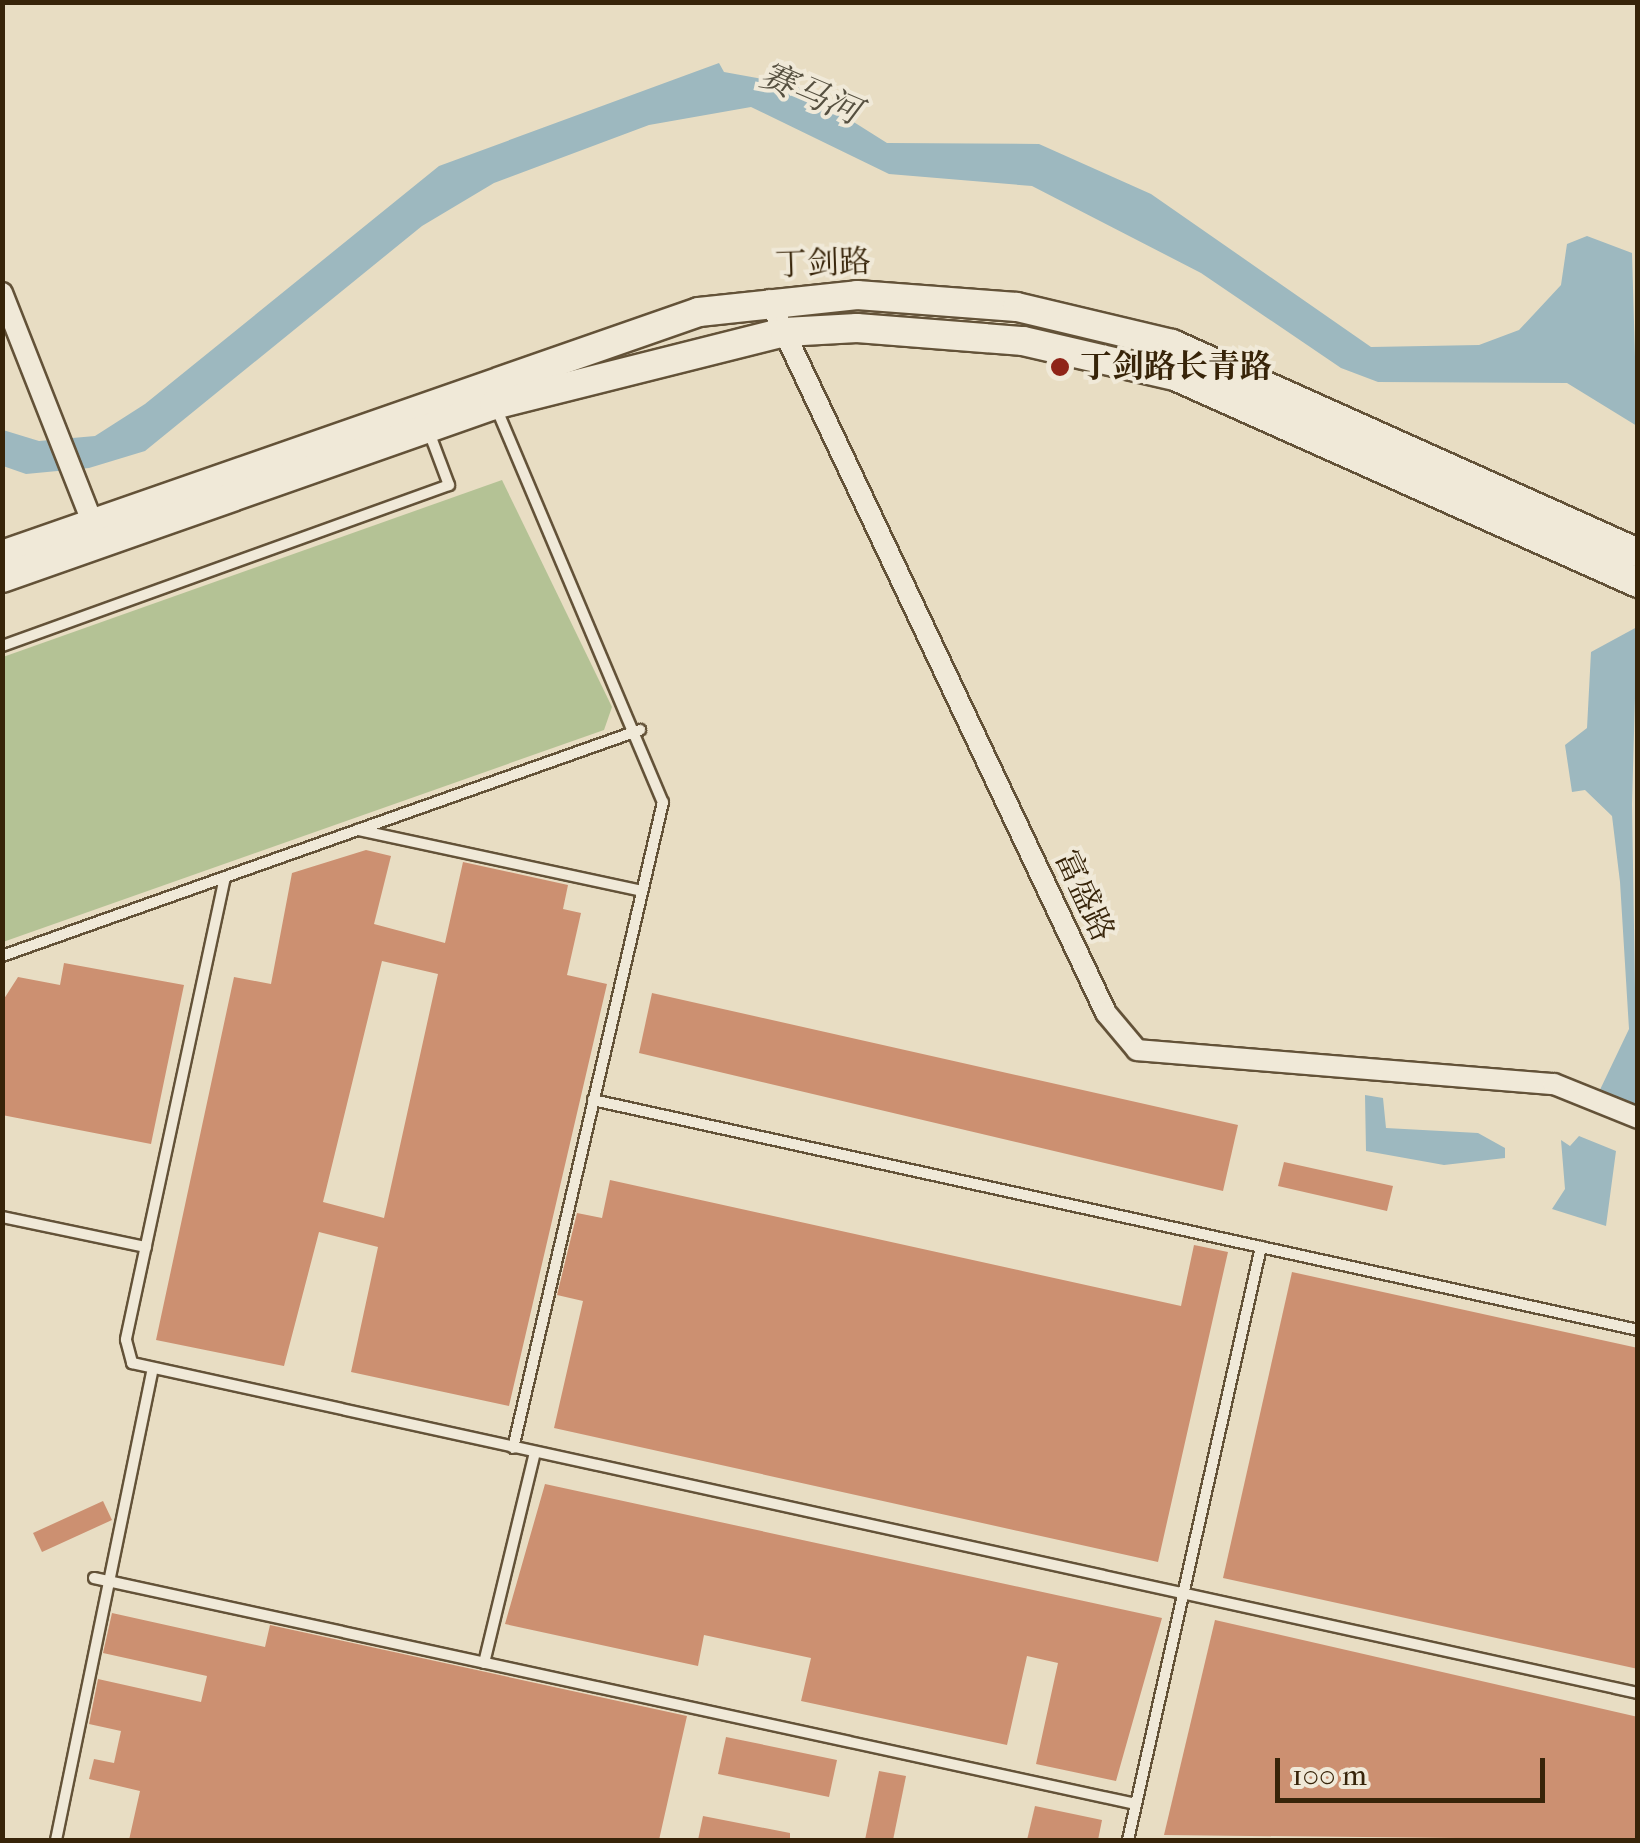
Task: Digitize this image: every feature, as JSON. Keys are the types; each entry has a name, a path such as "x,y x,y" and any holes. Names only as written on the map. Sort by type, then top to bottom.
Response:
{"main road":[{"name":"丁剑路","path":"2,578 97,534 477,386 700,312 768,300 857,295 1017,308 1172,344 1638,553"},
{"name":"丁剑路","path":"2,555 97,534 494,404 785,332 1024,341 1175,376 1638,583"}],"street":[{"path":"2,294 97,534"},
{"name":"富盛路","path":"768,300 1106,1013 1138,1050 1554,1084 1638,1118"}],"lane":[{"path":"494,404 640,730 662,802 513,1448"},
{"path":"2,646 449,484 428,428"},
{"path":"2,956 640,730"},
{"path":"357,830 642,891"},
{"path":"225,877 126,1355 153,1370 1638,1693"},
{"path":"593,1100 1638,1330"},
{"path":"2,1217 146,1247"},
{"path":"1128,1840 1261,1247"},
{"path":"56,1840 153,1370"},
{"path":"484,1662 534,1452"},
{"path":"94,1578 1136,1804"}],"green space":[{"path":"502,480 612,707 604,730 3,942 3,657"}],"water":[{"path":"719,63 724,72 795,85 887,143 1039,144 1151,194 1371,347 1479,345 1519,330 1561,285 1567,244 1587,236 1632,253 1637,426 1567,383 1378,382 1341,368 1201,273 1032,186 889,174 751,107 649,125 494,183 422,226 145,451 89,468 26,474 3,466 3,430 39,441 95,436 145,404 439,166"},
{"path":"1637,627 1632,804 1637,1110 1597,1096 1629,1029 1620,882 1612,816 1585,790 1572,792 1565,745 1587,728 1591,652"},
{"path":"1365,1095 1383,1098 1386,1128 1478,1133 1505,1148 1505,1158 1444,1165 1366,1151"},
{"path":"1579,1136 1616,1151 1606,1226 1552,1209 1565,1189 1561,1140 1570,1146"}],"building":[{"path":"366,850 391,856 374,924 445,943 463,862 568,885 563,909 581,913 567,975 607,984 509,1406 351,1372 378,1247 319,1232 284,1366 156,1340 234,977 271,984 292,873","holes":["382,961 438,974 384,1218 323,1202"]},
{"path":"64,963 184,985 151,1144 2,1115 2,1002 18,977 60,985"},
{"path":"652,993 1238,1125 1223,1191 639,1053"},
{"path":"1284,1162 1393,1186 1387,1211 1278,1186"},
{"path":"610,1180 1181,1306 1194,1245 1228,1252 1158,1562 554,1428 583,1301 557,1295 577,1213 602,1218"},
{"path":"1292,1272 1638,1348 1638,1669 1223,1578"},
{"path":"545,1484 1162,1618 1116,1781 1036,1764 1058,1663 1027,1656 1007,1745 801,1701 811,1658 704,1635 698,1666 505,1624"},
{"path":"103,1501 112,1520 42,1552 33,1533"},
{"path":"112,1613 265,1647 270,1625 687,1716 659,1840 129,1840 140,1791 89,1779 94,1759 114,1763 121,1731 89,1724 98,1679 201,1702 207,1676 103,1653"},
{"path":"1215,1620 1638,1717 1638,1840 1164,1835"},
{"path":"726,1737 837,1760 829,1797 718,1774"},
{"path":"879,1771 906,1776 893,1840 865,1840"},
{"path":"1035,1806 1102,1820 1098,1840 1027,1840"},
{"path":"703,1816 790,1833 790,1840 698,1840"}],"place":[{"name":"丁剑路长青路","path":"1060,367"}],"water label":[{"name":"赛马河","path":"810,94"}]}
